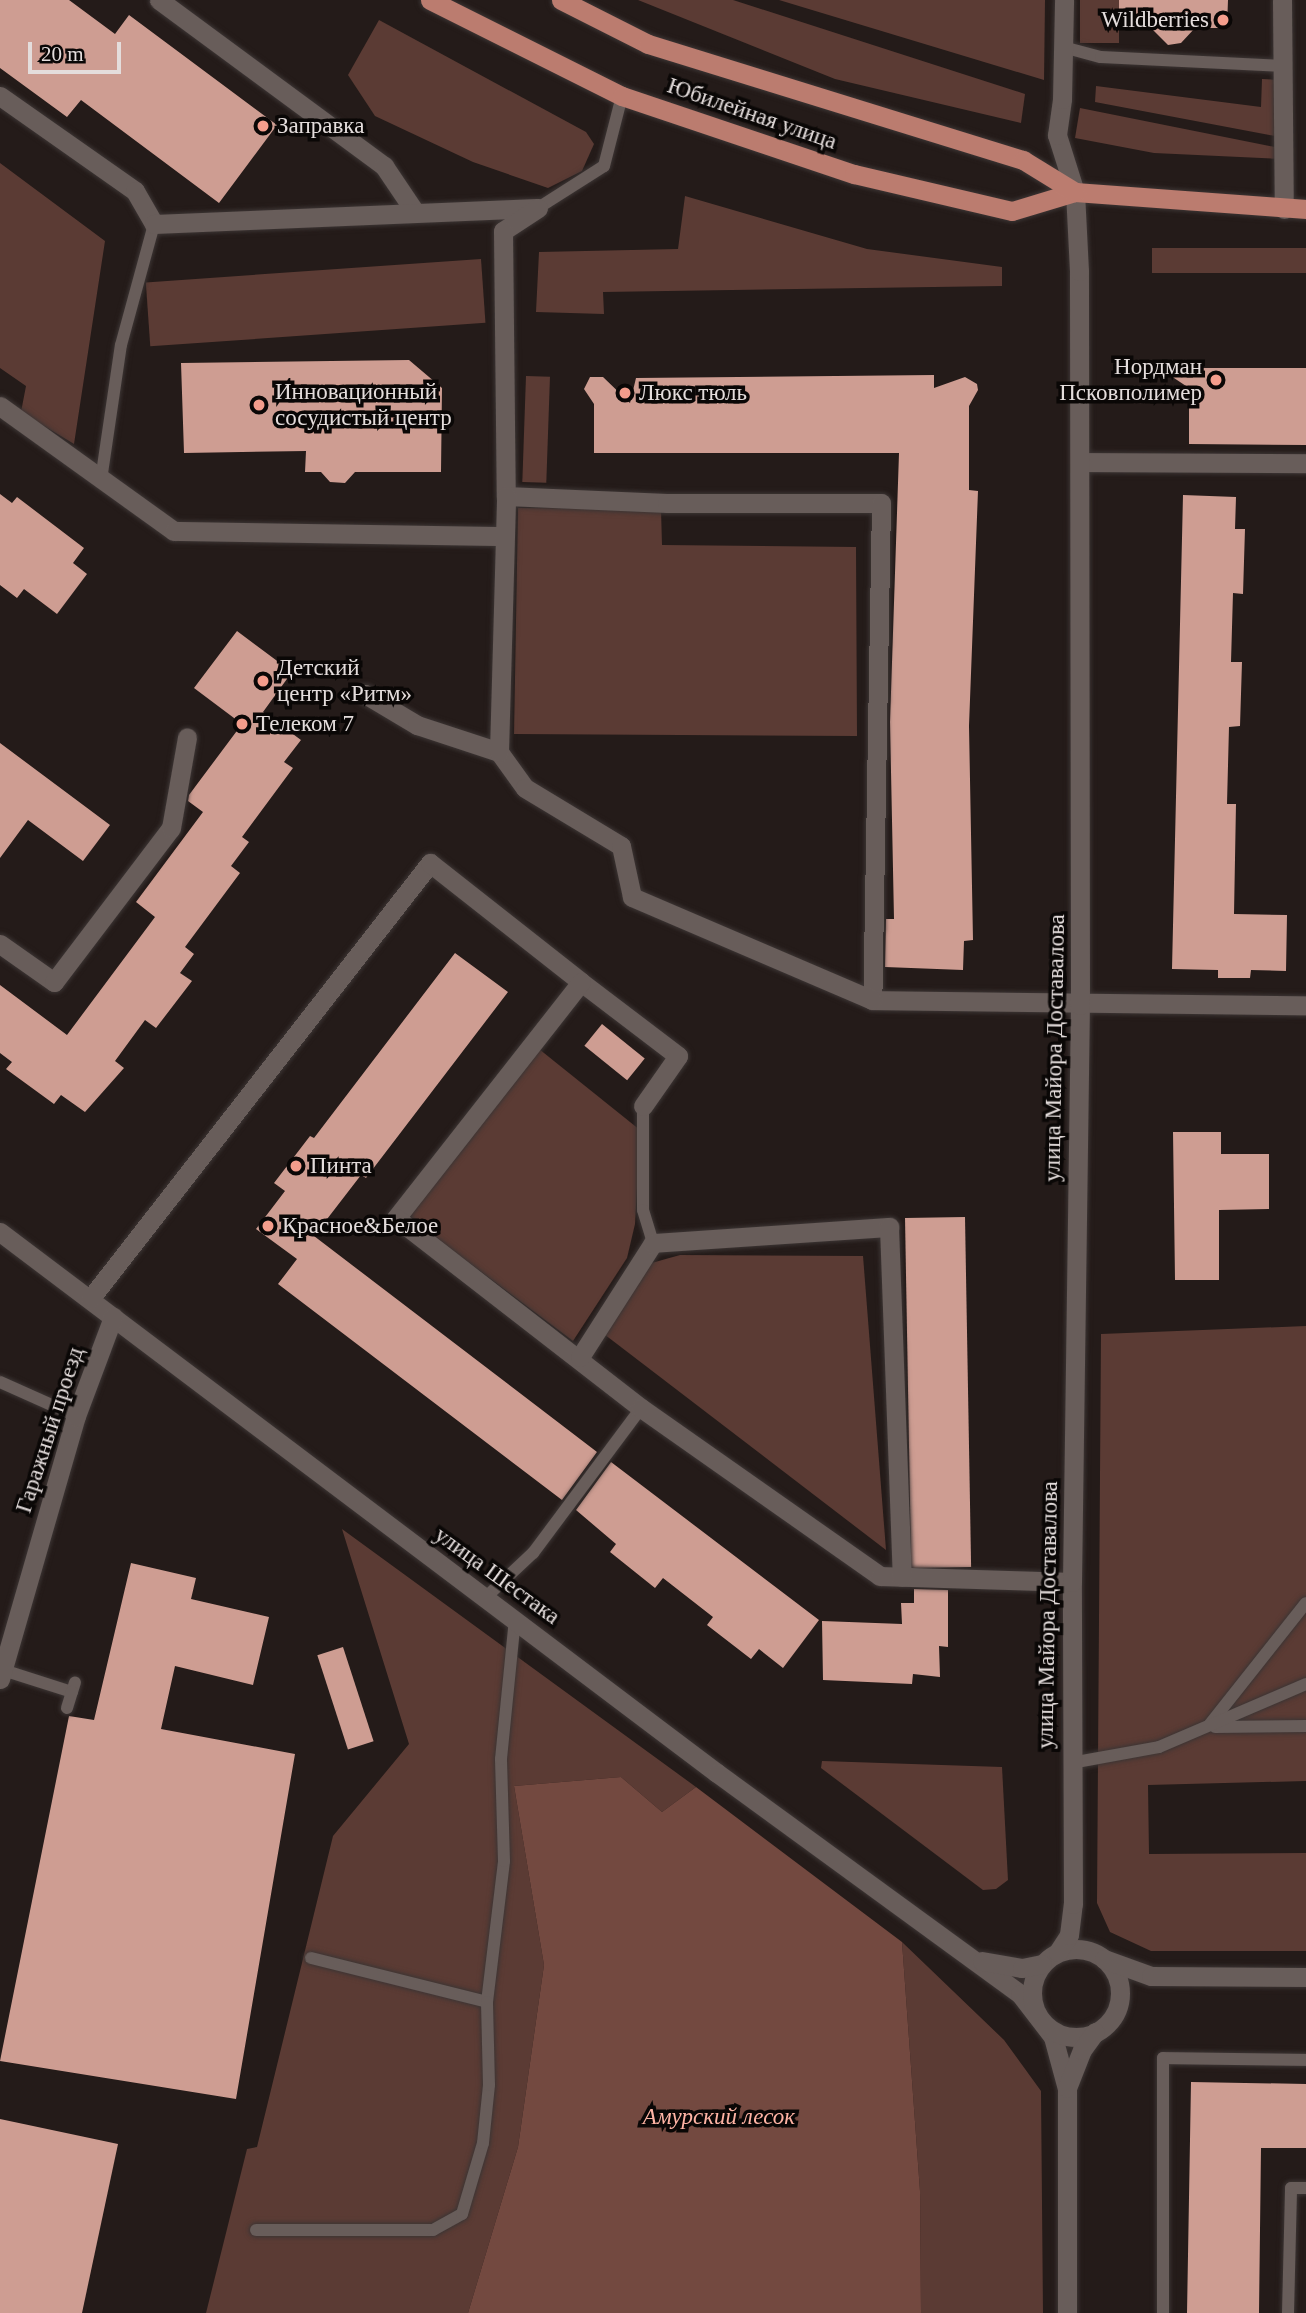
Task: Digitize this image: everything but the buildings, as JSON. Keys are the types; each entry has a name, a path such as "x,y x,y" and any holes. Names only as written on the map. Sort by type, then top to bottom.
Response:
{"main road":[{"name":"Юбилейная улица","path":"430,0 622,96 854,174 1013,211 1075,192 1306,209"},
{"name":"Юбилейная улица","path":"561,0 648,44 1023,160 1075,192"}],"street":[{"path":"159,0 384,166 415,212"},
{"name":"улица Майора Доставалова","path":"1050,1958 1069,1935 1073,1904 1072,1582 1080,1005 1081,461 1075,192 1057,135 1064,0"},
{"path":"1282,0 1284,209"},
{"path":"0,96 135,191 154,224 538,208"},
{"path":"499,752 506,496 503,231 538,208"},
{"path":"0,406 174,531 503,536"},
{"path":"1081,461 1306,463"},
{"path":"506,496 667,503 881,503 872,1000"},
{"path":"365,694 417,725 499,752 525,788 621,846 632,897 872,1000 1080,1005 1306,1005"},
{"path":"0,944 54,982 171,828 187,737"},
{"path":"90,1299 430,863 678,1056 643,1106"},
{"path":"582,982 396,1218 580,1357 641,1408 880,1576 1072,1582"},
{"path":"580,1357 653,1244 889,1227 902,1577"},
{"name":"улица Шестака","path":"0,1231 485,1598 1020,1994 1041,2020"},
{"name":"Гаражный проезд","path":"1,1674 76,1416 113,1317"},
{"name":"улица Майора Доставалова","path":"1073,1904 1080,1932 1098,1956"},
{"path":"1066,2088 1082,2050 1095,2032 1112,2017 1119,1996 1119,1982 1098,1956"},
{"path":"1067,2313 1066,2088 1059,2054 1041,2020 1032,1992 1050,1958 1098,1956 1151,1976 1306,1977"},
{"name":"улица Шестака","path":"968,1957 1023,1968 1050,1958"},
{"path":"1119,1996 1151,1976"},
{"path":"1041,2020 1066,2035 1095,2032"}],"lane":[{"path":"1063,47 1101,57 1284,66"},
{"path":"538,208 604,166 622,96"},
{"path":"101,480 121,345 154,224"},
{"path":"643,1106 643,1210 653,1244"},
{"path":"0,1382 76,1416"},
{"path":"485,1598 533,1553 641,1408"},
{"path":"1208,1727 1306,1603"},
{"path":"256,2230 433,2230 462,2214 483,2143 489,2085 487,2002 504,1861 501,1759 516,1619"},
{"path":"1,1674 73,1687 67,1708"},
{"path":"1071,1763 1159,1747 1306,1684"},
{"path":"1208,1727 1306,1727"},
{"path":"311,1958 487,2002"},
{"path":"1163,2313 1163,2058 1306,2060"},
{"path":"1288,2313 1291,2188 1306,2188"}],"shaded area":[{"path":"638,0 733,0 1025,94 1021,123 835,79"},
{"path":"779,0 1045,0 1044,80"},
{"path":"1080,0 1119,0 1119,43 1080,43"},
{"path":"379,20 586,132 594,144 582,171 548,188 473,162 375,116 348,75"},
{"path":"1262,79 1280,80 1280,137 1095,102 1096,86 1261,107"},
{"path":"1080,108 1280,148 1280,159 1154,153 1075,138"},
{"path":"0,163 105,241 74,444 21,412 26,386 0,368"},
{"path":"685,196 867,249 1002,267 1002,286 603,292 604,314 536,312 539,252 678,249"},
{"path":"1152,248 1306,248 1306,273 1152,273"},
{"path":"481,259 485,323 150,346 146,282"},
{"path":"526,376 550,377 546,483 522,482"},
{"path":"518,508 661,509 662,545 856,547 857,736 514,734"},
{"path":"539,1049 640,1130 635,1224 627,1258 573,1341 407,1216"},
{"path":"680,1255 863,1256 886,1550 600,1331 648,1264"},
{"path":"1306,1326 1306,1781 1148,1785 1149,1854 1306,1853 1306,1951 1151,1951 1110,1932 1097,1903 1101,1334"},
{"path":"342,1529 696,1787 662,1812 621,1777 514,1786 544,1965 518,2147 468,2313 206,2313 247,2149 257,2147 333,1836 409,1744"},
{"path":"822,1761 1002,1767 1008,1880 996,1889 983,1890 821,1768"},
{"path":"902,1942 1004,2040 1041,2091 1043,2313 921,2313 920,2191"}],"green space":[{"name":"Амурский лесок","path":"621,1777 662,1812 696,1787 902,1942 920,2191 921,2313 468,2313 518,2147 544,1965 514,1786"}],"place":[{"name":"Wildberries","path":"1223,20"},
{"name":"Заправка","path":"263,126"},
{"name":"Нордман Псковполимер","path":"1216,380"},
{"name":"Люкс тюль","path":"625,393"},
{"name":"Инновационный сосудистый центр","path":"259,405"},
{"name":"Детский центр «Ритм»","path":"263,681"},
{"name":"Телеком 7","path":"242,724"},
{"name":"Пинта","path":"296,1166"},
{"name":"Красное&Белое","path":"268,1226"}]}
